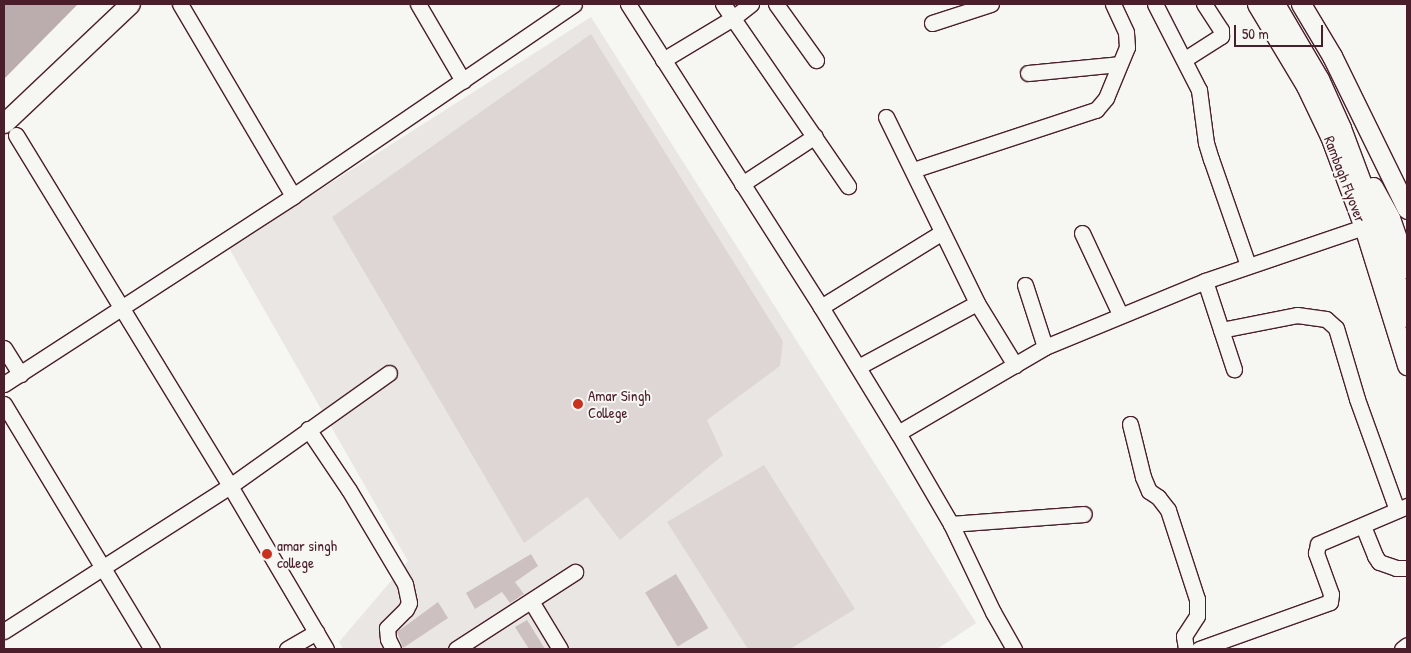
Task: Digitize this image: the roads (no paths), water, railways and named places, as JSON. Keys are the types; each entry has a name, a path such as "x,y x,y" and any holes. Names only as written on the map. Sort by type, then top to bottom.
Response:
{"main road":[{"path":"10,129 130,4"},
{"name":"Rambagh Flyover","path":"1257,4 1306,86 1330,136 1364,227 1407,365"},
{"path":"1268,4 1315,90 1381,252 1407,341"},
{"name":"Rambagh Flyover","path":"1275,4 1319,79 1360,176 1388,250 1407,318"},
{"path":"1300,4 1332,56 1407,209"},
{"path":"1360,176 1375,188 1384,203 1407,268"}],"street":[{"path":"180,4 293,196"},
{"path":"418,4 462,81"},
{"path":"4,384 293,196 574,4"},
{"path":"628,4 821,307 898,433 951,524 993,612 1014,649"},
{"path":"723,4 848,186"},
{"path":"663,60 733,18 751,4"},
{"path":"776,4 816,60"},
{"path":"932,23 991,4"},
{"path":"913,170 1096,110 1106,98 1127,47 1123,25 1113,4"},
{"path":"1155,4 1185,59 1199,90 1206,143 1248,265"},
{"path":"1185,59 1221,36 1220,30 1204,4"},
{"path":"1028,73 1119,64"},
{"path":"886,117 913,170 941,233 977,303 1015,365"},
{"path":"10,129 230,486 326,649"},
{"path":"742,184 815,136"},
{"path":"898,433 1045,347 1120,314 1205,281 1364,227"},
{"path":"821,307 941,233"},
{"path":"1082,233 1120,314"},
{"path":"1205,281 1234,369"},
{"path":"1025,285 1045,347"},
{"path":"858,367 977,303"},
{"path":"1199,649 1330,602 1331,594 1316,549 1318,544 1402,508 1358,399 1336,328 1326,319 1297,315 1221,330"},
{"path":"4,348 20,374"},
{"path":"4,631 230,486 389,373"},
{"path":"4,404 152,649"},
{"path":"1130,424 1143,478 1149,491 1158,497 1168,510 1197,599 1197,616 1184,636 1186,649"},
{"path":"308,429 349,490 405,584 409,603 406,609 387,628 393,649"},
{"path":"951,524 1084,514"},
{"path":"1363,526 1379,562 1396,568 1407,568"},
{"path":"456,649 575,572"},
{"path":"531,601 560,649"},
{"path":"287,649 316,632"},
{"path":"1402,649 1407,645"}],"place":[{"name":"Amar Singh College","path":"578,404"},
{"name":"amar singh college","path":"267,554"}]}
